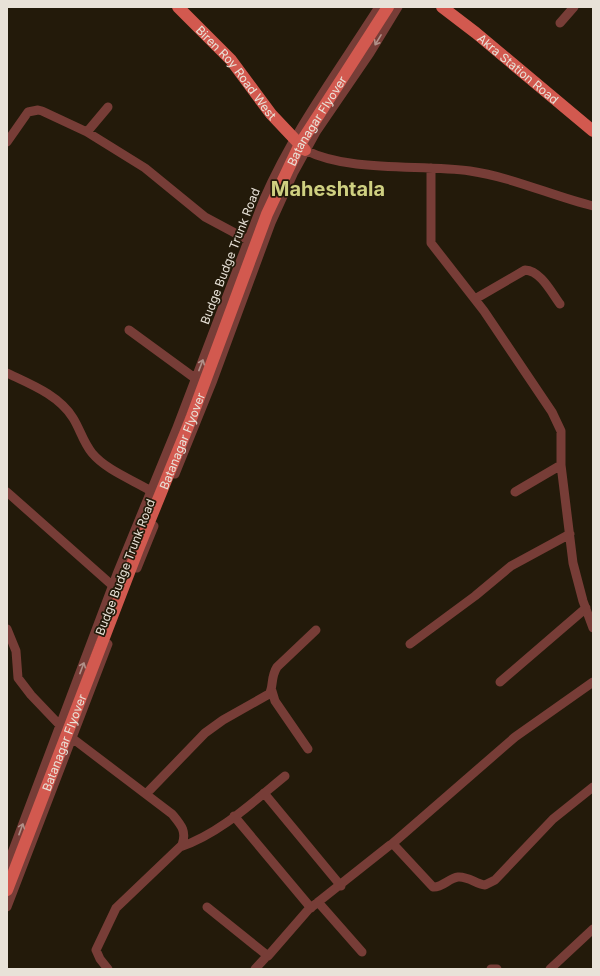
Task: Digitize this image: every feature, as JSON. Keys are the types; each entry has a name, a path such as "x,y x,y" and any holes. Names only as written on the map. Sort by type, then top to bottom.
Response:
{"main road":[{"name":"Biren Roy Road West","path":"178,7 231,60 271,114 305,150"},
{"name":"Batanagar Flyover","path":"7,890 138,549 191,419 267,214 300,144 388,7"},
{"name":"Akra Station Road","path":"442,7 476,33 593,131"}],"street":[{"name":"Budge Budge Trunk Road","path":"7,866 11,843 60,726 113,586 196,379 248,240 279,166 294,138 379,7"},
{"name":"Budge Budge Trunk Road","path":"7,908 140,561 213,380 271,223 305,150 370,53 398,7"},
{"path":"560,22 574,7"},
{"path":"87,132 108,107"},
{"path":"7,142 25,116 32,110 42,111 87,132 152,173 205,217 248,240"},
{"path":"305,150 325,158 348,162 431,168 491,175 554,196 593,206"},
{"path":"431,168 431,243 475,299 558,422 561,431 562,465 573,563 593,628"},
{"path":"475,299 525,270 533,270 560,304"},
{"path":"129,330 196,379"},
{"path":"7,373 41,390 59,402 73,418 92,454 108,466 151,491"},
{"path":"515,492 562,465"},
{"path":"7,492 113,586"},
{"path":"410,644 511,566 570,534"},
{"path":"500,682 586,608"},
{"path":"7,629 16,651 18,678 31,695 72,738 172,814 184,829 185,837 180,847 116,908 96,950 100,959 108,969"},
{"path":"308,749 275,701 272,691 272,674 277,667 316,630"},
{"path":"255,969 315,905 341,886 392,844 515,737 593,682"},
{"path":"146,794 206,733 223,720 272,691"},
{"path":"180,847 194,843 216,830 285,776"},
{"path":"392,844 433,886 438,888 458,877 465,877 485,885 495,880 553,819 593,787"},
{"path":"264,793 341,886"},
{"path":"234,816 315,905 362,952"},
{"path":"207,907 267,956"},
{"path":"550,969 593,929"},
{"path":"491,969 497,969"}],"district":[{"name":"Maheshtala","path":"328,189"}]}
